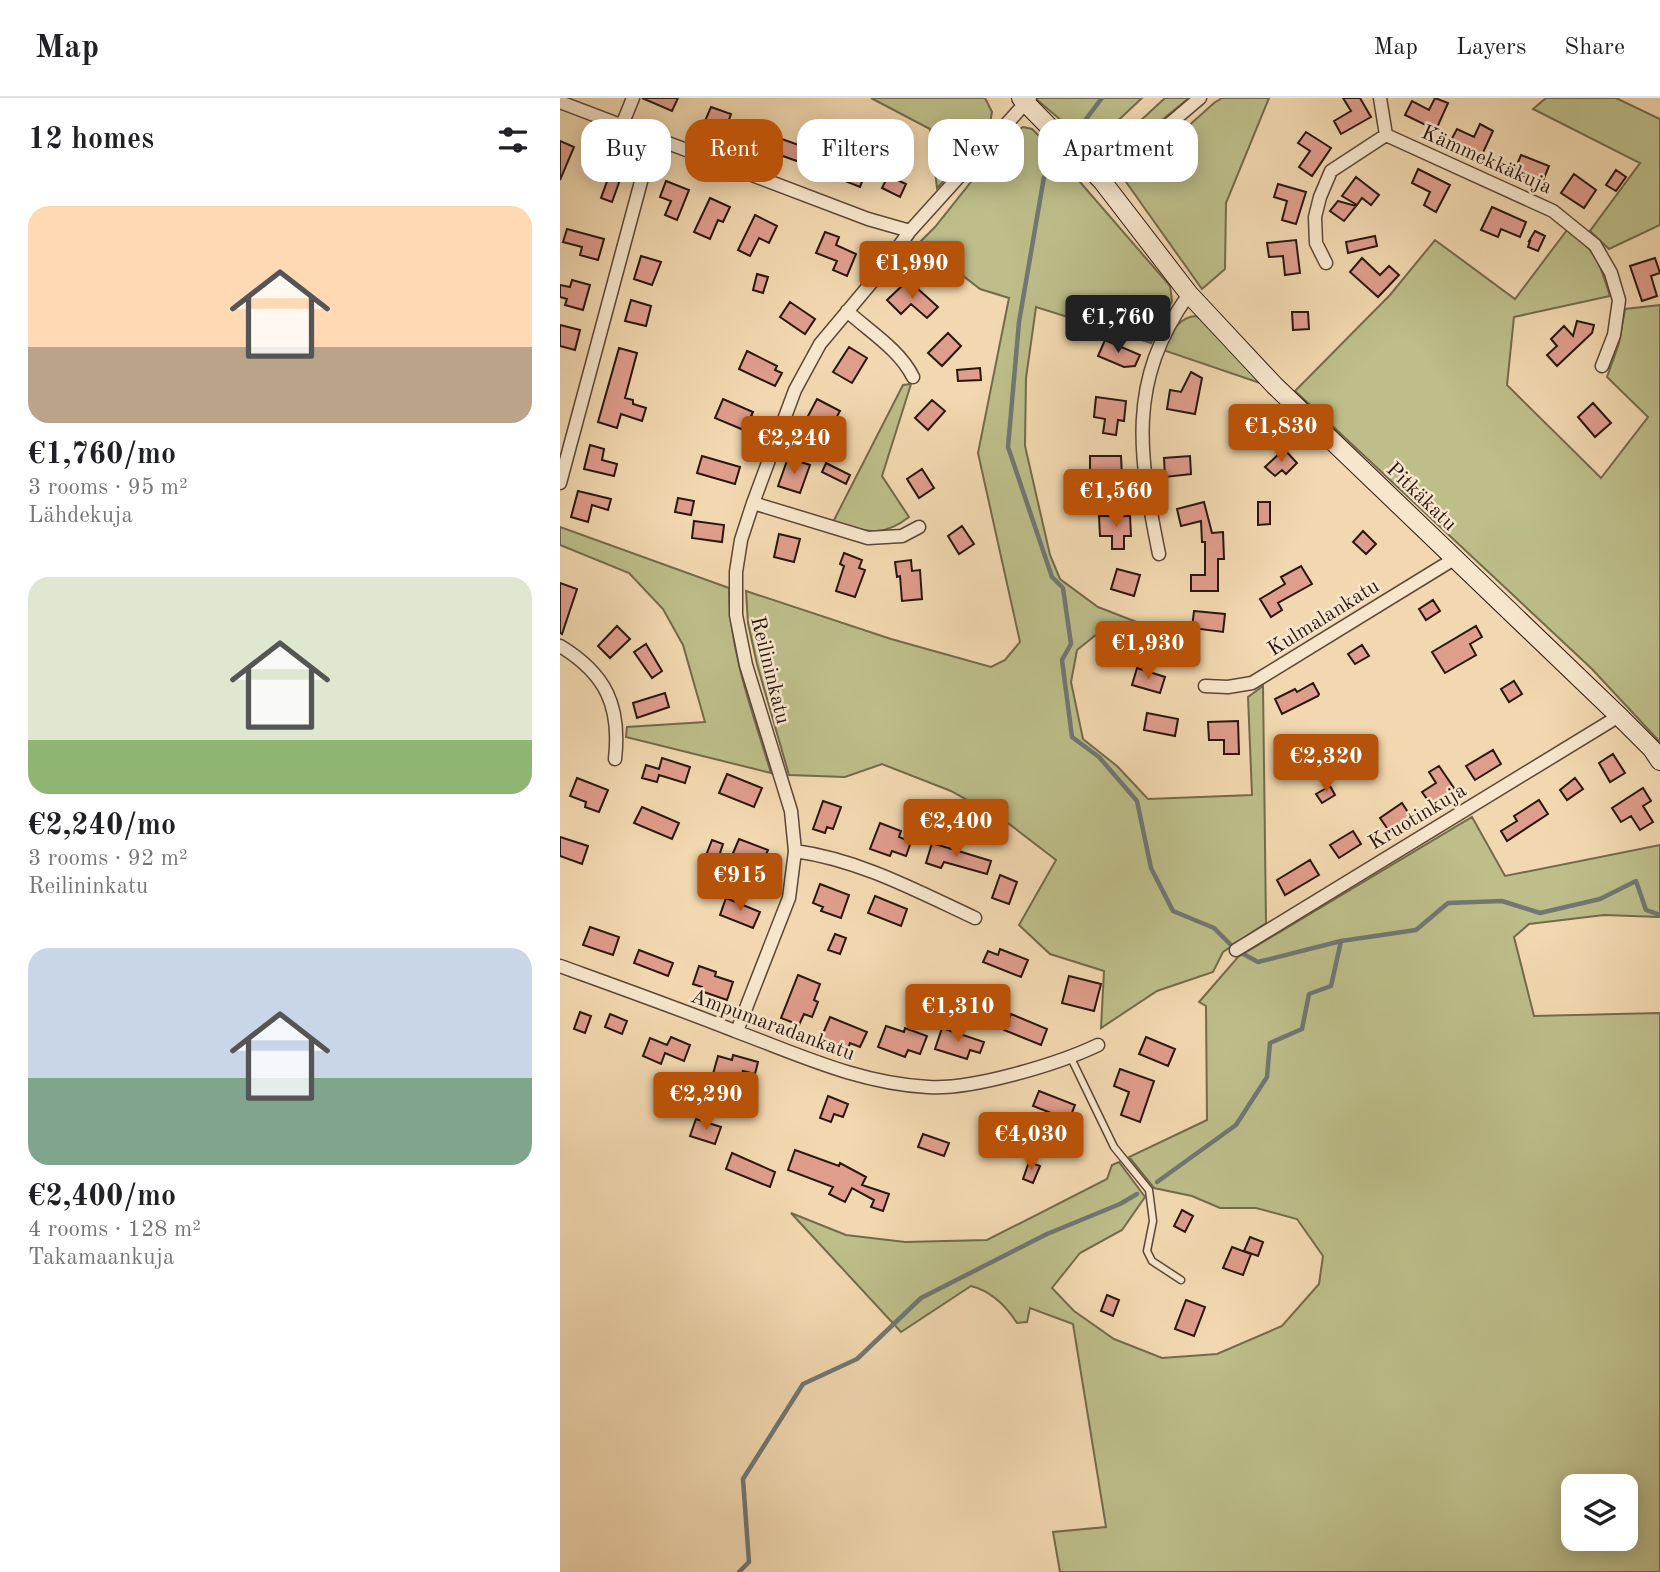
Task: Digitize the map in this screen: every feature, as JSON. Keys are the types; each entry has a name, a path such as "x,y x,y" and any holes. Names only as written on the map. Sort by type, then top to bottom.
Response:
{"street":[{"path":"624,119 633,98"},
{"path":"1175,119 1200,98"},
{"path":"1326,263 1316,243 1315,217 1320,197 1331,171 1386,135 1380,98"},
{"name":"Pitkäkatu","path":"1026,100 1044,119"},
{"name":"Reilininkatu","path":"737,1031 789,898 795,851 791,811 746,665 736,615 736,572 741,540 752,503 795,390 820,344 910,232 1026,100"},
{"path":"560,102 606,119"},
{"name":"Kämmekkäkuja","path":"1386,135 1553,211 1595,246 1611,273 1619,300 1614,335 1602,366"},
{"path":"671,144 868,219 910,232"},
{"path":"560,483 641,182"},
{"name":"Pitkäkatu","path":"1103,182 1189,295 1275,385 1619,716 1652,749 1660,761"},
{"path":"1159,554 1146,491 1142,448 1144,394 1154,354 1171,320 1189,295"},
{"path":"847,311 898,356 913,376"},
{"path":"752,503 869,538 902,536 919,527"},
{"name":"Kulmalankatu","path":"1205,686 1228,687 1252,683 1454,559"},
{"path":"560,646 585,663 600,679 614,706 618,736 615,759"},
{"name":"Kruotinkuja","path":"1236,950 1619,716"},
{"path":"795,851 825,855 876,872 975,918"},
{"name":"Ampumaradankatu","path":"560,965 826,1067 881,1081 931,1088 977,1083 1071,1058 1098,1045"}],"lane":[{"path":"1071,1058 1114,1147 1149,1190 1153,1222 1147,1251 1152,1261 1181,1280"}],"green space":[{"path":"871,98 985,98 992,112 991,119 928,119 928,128"},
{"path":"1035,98 1142,98 1120,119 1060,119"},
{"path":"1165,98 1189,98 1163,119 1142,119"},
{"path":"1222,98 1269,98 1226,203 1225,269 1202,289 1126,182 1198,182 1196,119"},
{"path":"1546,98 1616,98 1660,119 1660,225 1609,249 1590,231 1640,163 1533,109"},
{"path":"1024,127 1032,129 1038,135 1038,182 1080,182 1170,286 1172,301 1151,343 1036,307 1026,378 1025,446 1050,555 1060,579 1098,607 1147,626 1153,646 1102,630 1077,650 1071,682 1083,739 1117,766 1148,799 1252,795 1248,697 1263,686 1266,923 1223,952 1213,972 1157,991 1101,1028 1104,971 1050,954 1019,925 1056,860 1008,823 951,791 882,764 845,777 789,775 748,623 746,591 891,639 991,667 1005,660 1020,642 978,453 1009,298 980,289 920,242 971,182 1024,182"},
{"path":"1567,230 1585,244 1596,258 1610,296 1514,317 1507,385 1601,478 1648,417 1607,377 1619,343 1625,309 1660,305 1660,742 1592,669 1295,391 1390,295 1435,240 1515,299"},
{"path":"1196,316 1263,384 1163,350 1179,323"},
{"path":"911,384 882,476 909,517 881,531 864,530 833,522 903,385"},
{"path":"560,527 729,588 738,659 771,773 626,737 627,727 705,722 683,645 663,609 629,573 560,545"},
{"path":"1472,817 1505,876 1660,845 1660,917 1604,915 1529,924 1514,937 1534,1016 1660,1013 1660,1572 1060,1572 1053,1532 1106,1527 1073,1324 1030,1308 1027,1322 1017,1323 997,1300 971,1286 901,1332 791,1213 846,1235 905,1242 987,1240 1107,1179 1112,1165 1119,1162 1145,1197 1122,1230 1080,1253 1052,1288 1074,1311 1114,1339 1162,1358 1217,1354 1282,1326 1319,1284 1323,1256 1297,1219 1256,1208 1220,1208 1192,1196 1154,1188 1129,1157 1207,1120 1206,1006 1199,1002 1238,957"}],"building":[{"path":"642,98 678,98 672,111"},
{"path":"1343,98 1360,98 1371,117 1341,134 1334,121 1351,111"},
{"path":"1435,98 1448,103 1436,130 1405,115 1412,101 1429,110"},
{"path":"711,107 731,114 729,119 706,119"},
{"path":"1480,124 1493,131 1481,157 1450,142 1457,129 1474,137"},
{"path":"1306,132 1331,148 1312,176 1299,167 1310,151 1298,143"},
{"path":"783,139 797,144 797,161 783,156"},
{"path":"560,141 574,147 560,180"},
{"path":"1521,155 1549,166 1542,183 1514,172"},
{"path":"1418,169 1450,185 1436,212 1424,205 1430,192 1412,183"},
{"path":"1616,170 1626,177 1616,191 1606,185"},
{"path":"1574,174 1596,190 1584,208 1561,193"},
{"path":"1356,177 1379,195 1371,205 1362,198 1357,205 1342,196"},
{"path":"607,182 619,182 612,202 601,198"},
{"path":"666,182 689,190 677,220 665,215 671,201 660,197"},
{"path":"848,182 862,182 860,187"},
{"path":"885,182 906,184 900,197 882,188"},
{"path":"1278,184 1306,192 1296,224 1282,220 1287,201 1274,197"},
{"path":"710,198 730,207 723,222 718,220 710,239 694,232"},
{"path":"1338,201 1356,206 1344,221 1330,211"},
{"path":"1492,207 1526,222 1520,237 1501,229 1498,237 1481,230"},
{"path":"755,215 777,226 769,243 759,238 750,256 738,250"},
{"path":"567,229 604,239 598,260 580,255 582,247 563,242"},
{"path":"1535,231 1545,236 1538,251 1528,247"},
{"path":"825,232 839,237 836,245 856,254 847,276 833,270 837,261 816,253"},
{"path":"1375,236 1377,246 1348,253 1346,242"},
{"path":"1296,240 1300,273 1285,275 1283,256 1269,257 1267,243"},
{"path":"641,256 661,262 652,285 634,279"},
{"path":"1362,258 1380,275 1389,266 1399,275 1378,297 1350,272"},
{"path":"1655,258 1660,273 1651,276 1657,296 1642,301 1630,266"},
{"path":"757,274 768,277 763,293 753,290"},
{"path":"572,280 590,285 583,310 565,305 567,299 560,297 560,285 570,287"},
{"path":"904,284 912,292 917,288 938,307 927,318 911,304 901,314 887,300"},
{"path":"631,300 651,306 646,326 625,321"},
{"path":"790,302 815,319 805,334 780,317"},
{"path":"1292,312 1308,312 1309,329 1293,330"},
{"path":"1577,321 1594,325 1592,333 1557,366 1547,355 1557,346 1551,339 1564,326 1573,336"},
{"path":"560,325 580,330 575,350 560,346"},
{"path":"948,333 961,346 942,366 928,353"},
{"path":"1105,340 1140,355 1135,366 1124,367 1098,356"},
{"path":"849,347 867,358 852,383 833,372"},
{"path":"619,348 637,353 625,398 646,408 642,421 621,414 617,428 598,422"},
{"path":"747,351 777,366 775,370 782,373 775,386 739,369"},
{"path":"980,368 981,380 958,381 957,370"},
{"path":"1191,372 1202,378 1195,414 1167,409 1170,390 1181,392"},
{"path":"1096,397 1126,401 1124,421 1118,420 1116,435 1103,433 1105,419 1094,417"},
{"path":"723,399 753,412 751,416 759,419 753,434 715,418"},
{"path":"817,399 840,411 834,422 828,419 816,442 799,433"},
{"path":"932,400 945,411 928,430 915,418"},
{"path":"1593,403 1611,423 1595,437 1578,417"},
{"path":"590,445 604,449 602,460 617,464 614,476 584,469"},
{"path":"1284,449 1297,463 1286,474 1282,470 1275,476 1265,467"},
{"path":"702,456 740,467 735,484 697,473"},
{"path":"1090,456 1121,456 1122,476 1090,477"},
{"path":"1190,456 1191,474 1165,477 1164,458"},
{"path":"788,458 810,465 800,493 778,486"},
{"path":"826,463 850,475 846,484 822,472"},
{"path":"922,469 934,488 919,498 907,479"},
{"path":"578,491 611,499 608,510 592,505 588,522 571,517"},
{"path":"678,498 694,501 691,515 675,512"},
{"path":"1204,502 1212,533 1223,532 1224,559 1218,559 1218,591 1191,591 1191,575 1205,575 1205,542 1202,542 1201,521 1181,526 1177,509"},
{"path":"1258,502 1270,502 1270,524 1258,525"},
{"path":"1099,516 1130,516 1131,536 1124,536 1124,549 1112,549 1112,536 1100,536"},
{"path":"694,521 724,525 722,542 692,538"},
{"path":"962,526 974,544 959,554 948,536"},
{"path":"1363,531 1376,544 1366,554 1353,542"},
{"path":"779,534 800,539 794,562 774,557"},
{"path":"844,553 862,560 859,568 865,570 855,597 836,591 844,566 840,564"},
{"path":"911,560 912,571 920,570 922,599 902,601 900,576 897,577 895,562"},
{"path":"1301,566 1312,584 1278,603 1282,610 1271,617 1260,599 1285,584 1281,577"},
{"path":"1117,569 1140,575 1134,596 1111,589"},
{"path":"560,583 577,589 562,634 560,633"},
{"path":"1433,600 1440,611 1426,620 1419,609"},
{"path":"1194,611 1225,614 1223,632 1192,628"},
{"path":"617,626 630,639 610,658 598,646"},
{"path":"1476,626 1482,637 1470,644 1476,655 1445,673 1432,652"},
{"path":"646,644 662,671 652,678 634,652"},
{"path":"1362,645 1369,656 1355,664 1348,654"},
{"path":"1137,668 1165,677 1160,693 1132,685"},
{"path":"1514,681 1522,694 1509,702 1501,689"},
{"path":"1313,683 1318,696 1282,714 1275,699"},
{"path":"665,693 669,707 637,718 633,703"},
{"path":"1147,713 1178,719 1175,736 1144,730"},
{"path":"1238,721 1239,754 1224,754 1224,740 1209,740 1208,722"},
{"path":"1493,750 1501,764 1475,780 1466,766"},
{"path":"1613,754 1625,773 1610,782 1599,763"},
{"path":"662,758 690,767 685,783 659,775 657,782 642,778 646,765 659,769"},
{"path":"1439,766 1456,791 1432,806 1422,792 1436,783 1429,772"},
{"path":"727,774 762,788 754,807 719,793"},
{"path":"577,778 608,790 599,812 585,807 586,802 570,796"},
{"path":"1575,778 1583,789 1567,800 1560,790"},
{"path":"1330,786 1335,795 1322,803 1316,794"},
{"path":"1643,788 1651,801 1643,806 1653,822 1640,830 1631,816 1621,822 1612,808"},
{"path":"1539,800 1548,814 1507,841 1501,831 1517,821 1514,816"},
{"path":"823,801 841,807 833,829 827,827 825,833 813,829"},
{"path":"1402,803 1411,817 1389,831 1380,818"},
{"path":"642,807 679,823 672,839 634,823"},
{"path":"880,823 901,831 899,837 911,842 906,856 892,851 890,856 870,849"},
{"path":"1353,831 1361,844 1339,858 1330,845"},
{"path":"560,837 588,846 582,864 560,856"},
{"path":"739,839 768,850 765,857 771,859 766,872 731,858"},
{"path":"712,840 723,844 717,862 705,858"},
{"path":"932,843 991,861 987,874 944,862 941,868 926,863"},
{"path":"1310,860 1319,875 1285,895 1277,880"},
{"path":"1000,875 1017,882 1009,904 992,898"},
{"path":"820,884 849,895 841,918 821,911 823,907 813,903"},
{"path":"875,896 907,909 901,926 868,913"},
{"path":"726,898 760,912 753,928 720,915"},
{"path":"590,927 619,937 613,955 583,945"},
{"path":"835,934 846,938 840,954 828,950"},
{"path":"1000,949 1028,960 1021,977 983,962 988,951 998,955"},
{"path":"639,950 673,963 668,976 634,963"},
{"path":"699,966 716,972 715,976 733,982 727,1000 701,991 702,987 693,984"},
{"path":"798,975 820,984 814,1000 818,1002 812,1017 804,1014 799,1025 781,1018"},
{"path":"1069,976 1101,984 1094,1011 1062,1003"},
{"path":"580,1012 591,1016 585,1033 574,1029"},
{"path":"610,1014 627,1021 622,1034 605,1027"},
{"path":"1011,1014 1047,1029 1041,1045 1004,1030"},
{"path":"830,1017 867,1032 860,1047 850,1043 848,1049 821,1038"},
{"path":"886,1026 904,1032 905,1028 927,1036 920,1054 908,1050 905,1057 878,1047"},
{"path":"942,1028 984,1042 980,1053 970,1050 967,1059 935,1049"},
{"path":"671,1037 690,1045 684,1061 665,1053 661,1064 643,1056 650,1038 667,1045"},
{"path":"1146,1037 1175,1049 1168,1066 1139,1054"},
{"path":"733,1055 758,1062 755,1074 743,1071 737,1089 711,1081 718,1056 732,1060"},
{"path":"1120,1069 1154,1081 1140,1122 1121,1115 1129,1092 1114,1086"},
{"path":"1039,1091 1075,1105 1069,1120 1033,1106"},
{"path":"828,1096 848,1104 843,1117 834,1114 831,1122 820,1118"},
{"path":"696,1119 721,1127 715,1144 690,1136"},
{"path":"923,1134 949,1143 944,1156 918,1147"},
{"path":"795,1150 839,1166 840,1163 866,1177 862,1185 889,1194 883,1211 871,1207 874,1200 852,1188 845,1202 829,1194 833,1187 788,1170"},
{"path":"732,1153 775,1172 770,1187 726,1169"},
{"path":"1029,1162 1040,1166 1033,1183 1023,1179"},
{"path":"1182,1210 1193,1216 1185,1232 1174,1226"},
{"path":"1250,1237 1263,1242 1258,1256 1244,1251"},
{"path":"1232,1247 1251,1254 1243,1275 1223,1268"},
{"path":"1107,1295 1119,1300 1113,1316 1101,1311"},
{"path":"1186,1300 1205,1307 1194,1336 1175,1329"}],"waterway":[{"path":"1086,119 1102,98"},
{"path":"1043,182 1019,322 1008,447 1052,577 1063,588 1071,644 1062,660 1072,737 1099,757 1137,801 1151,868 1173,911 1214,928 1236,950 1258,962 1341,941"},
{"path":"1157,1182 1236,1125 1267,1077 1270,1043 1302,1029 1309,994 1331,986 1341,941 1416,930 1448,903 1502,901 1540,913 1600,899 1636,881 1646,910 1660,915"},
{"path":"739,1572 749,1562 743,1479 803,1384 857,1359 921,1298 1047,1234 1120,1204 1137,1194"}]}
